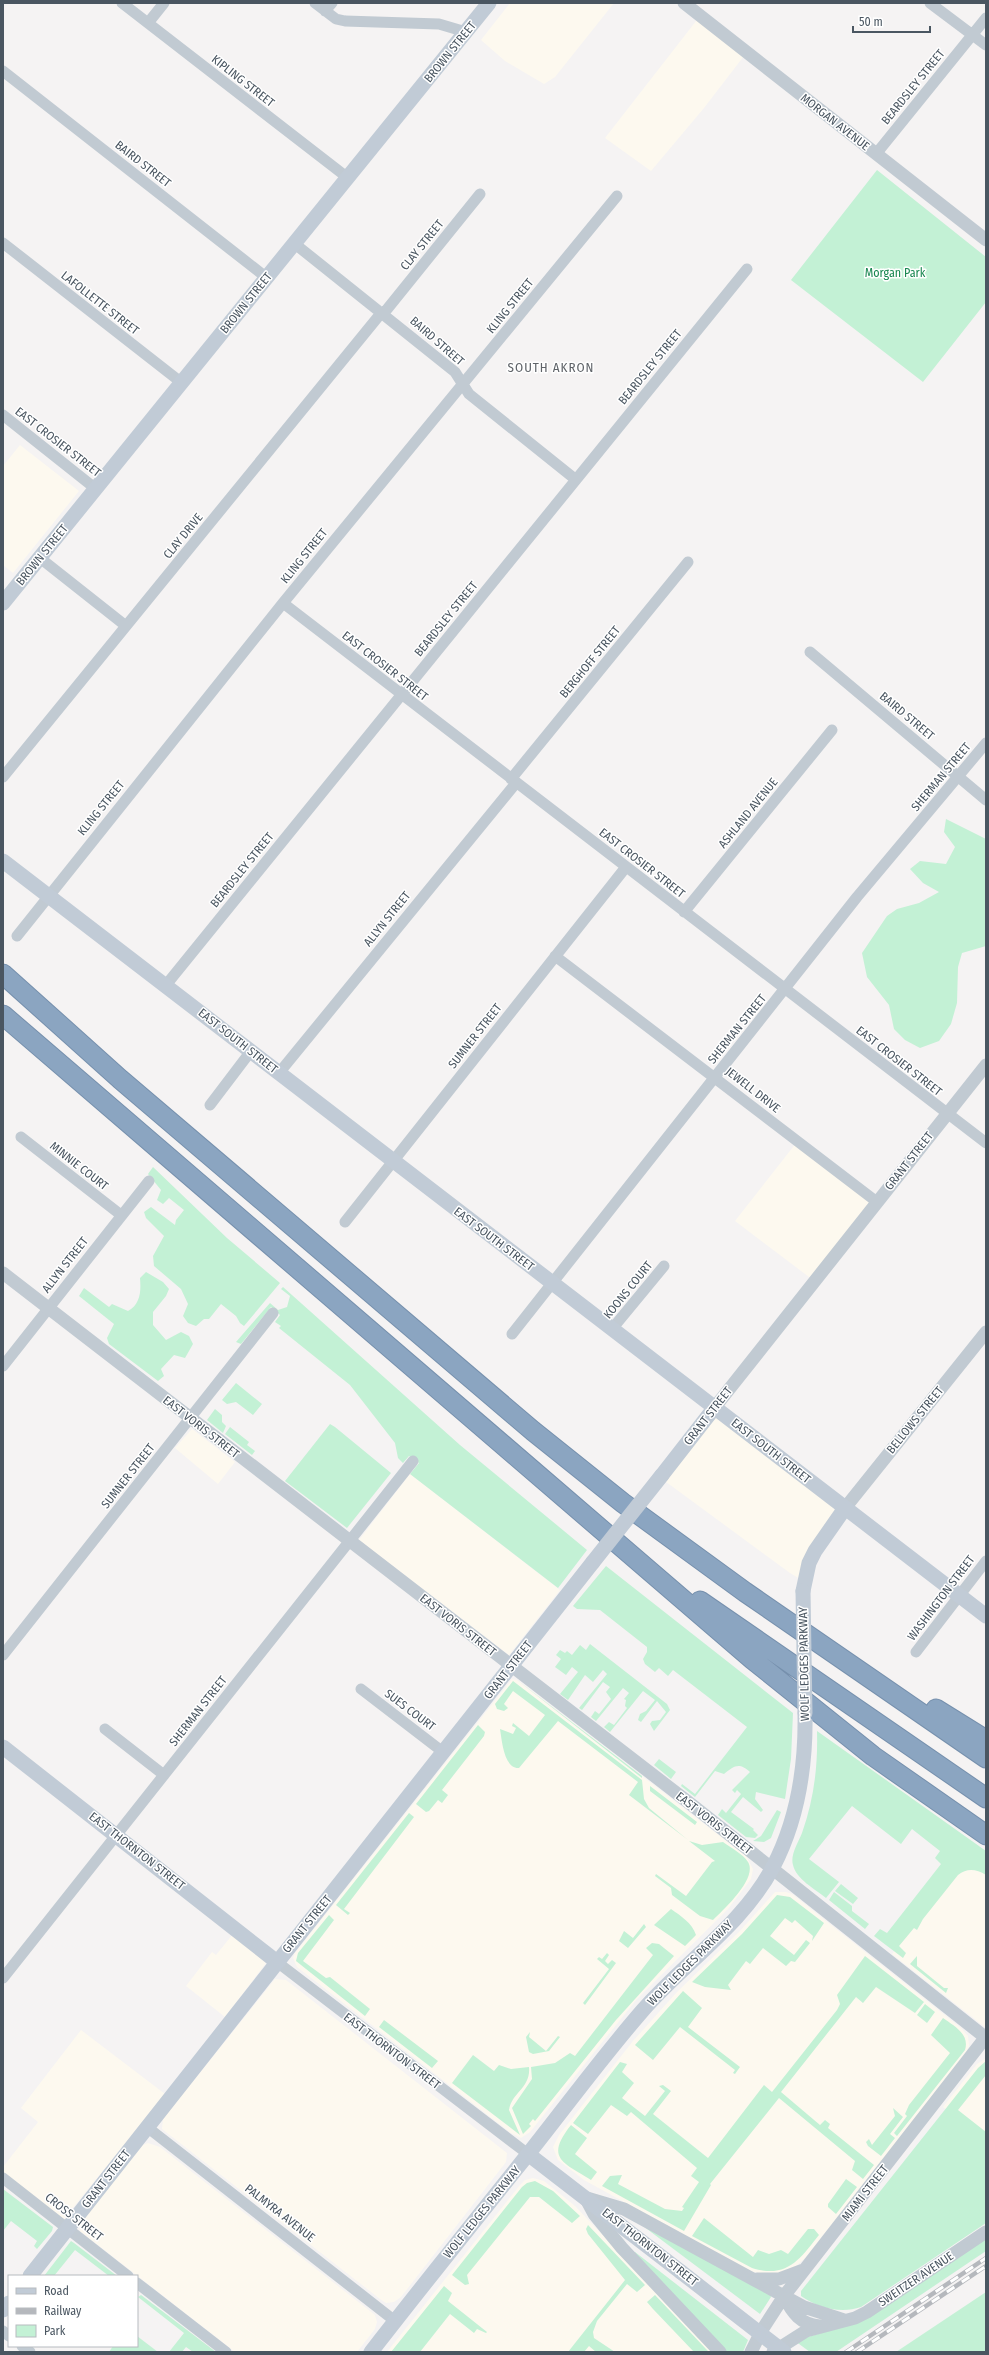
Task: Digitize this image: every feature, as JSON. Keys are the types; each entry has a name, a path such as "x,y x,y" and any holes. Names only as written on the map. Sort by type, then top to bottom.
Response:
{"highway":[{"path":"3,974 120,1080 470,1379 623,1503 746,1592 986,1758"},
{"path":"3,1015 752,1659 837,1729 983,1833"},
{"path":"624,1548 986,1798"},
{"path":"746,1592 986,1740"}],"main road":[{"name":"BROWN STREET","path":"3,603 182,384 489,3"},
{"name":"EAST SOUTH STREET","path":"3,861 166,985 392,1162 715,1407 986,1616"},
{"name":"GRANT STREET","path":"31,2275 715,1407"},
{"name":"WOLF LEDGES PARKWAY","path":"371,2352 642,2011 729,1924 752,1898 772,1869 784,1842 797,1803 805,1736 803,1591 809,1563 814,1551 845,1508"},
{"name":"EAST THORNTON STREET","path":"3,1747 277,1962"},
{"name":"EAST THORNTON STREET","path":"528,2154 784,2352"}],"street":[{"name":"KIPLING STREET","path":"122,3 348,178"},
{"path":"148,23 164,3"},
{"path":"315,3 328,7 336,19 345,21 440,24 466,32"},
{"name":"MORGAN AVENUE","path":"684,3 986,240"},
{"path":"930,3 986,45"},
{"name":"BEARDSLEY STREET","path":"876,154 986,18"},
{"name":"BAIRD STREET","path":"3,71 267,278"},
{"name":"CLAY STREET","path":"383,312 480,194"},
{"name":"KLING STREET","path":"17,936 283,603 617,196"},
{"name":"LAFOLLETTE STREET","path":"3,243 182,384"},
{"name":"BAIRD STREET","path":"294,244 383,312 456,372 475,399 575,479"},
{"name":"BEARDSLEY STREET","path":"166,985 746,269"},
{"name":"CLAY DRIVE","path":"3,777 383,312"},
{"name":"EAST CROSIER STREET","path":"3,415 96,489"},
{"path":"40,558 126,626"},
{"name":"BERGHOFF STREET","path":"513,781 688,562"},
{"name":"EAST CROSIER STREET","path":"283,603 946,1114 986,1143"},
{"name":"BAIRD STREET","path":"810,652 986,800"},
{"name":"ASHLAND AVENUE","path":"684,912 832,730"},
{"name":"SHERMAN STREET","path":"512,1334 857,897 986,744"},
{"name":"ALLYN STREET","path":"279,1073 513,781"},
{"name":"SUMNER STREET","path":"345,1222 626,867"},
{"name":"JEWELL DRIVE","path":"555,956 877,1202"},
{"path":"210,1105 251,1051"},
{"name":"GRANT STREET","path":"715,1407 986,1065"},
{"name":"MINNIE COURT","path":"20,1137 122,1215"},
{"name":"ALLYN STREET","path":"3,1366 149,1181"},
{"name":"KOONS COURT","path":"612,1330 664,1266"},
{"name":"EAST VORIS STREET","path":"3,1273 772,1869 986,2038"},
{"name":"SUMNER STREET","path":"3,1655 273,1313"},
{"name":"BELLOWS STREET","path":"845,1508 986,1332"},
{"name":"SHERMAN STREET","path":"3,1978 413,1461"},
{"name":"WASHINGTON STREET","path":"916,1652 958,1595 986,1561"},
{"name":"SUES COURT","path":"361,1689 443,1752"},
{"path":"105,1729 164,1775"},
{"name":"EAST THORNTON STREET","path":"277,1962 528,2154"},
{"name":"MIAMI STREET","path":"751,2352 762,2330 784,2296 986,2038"},
{"name":"PALMYRA AVENUE","path":"147,2127 395,2321"},
{"name":"CROSS STREET","path":"3,2178 127,2275"},
{"path":"585,2198 624,2208 784,2296 821,2314 844,2320"},
{"path":"585,2198 594,2214 622,2248 720,2352"},
{"name":"SWEITZER AVENUE","path":"773,2352 806,2331 855,2318 872,2309 986,2232"},
{"path":"751,2278 770,2281 805,2269"},
{"path":"138,2284 226,2352"},
{"path":"784,2296 795,2315 801,2320 809,2324 821,2326"}],"shaded area":[{"path":"510,3 614,3 555,77 544,84 505,61 481,40"},
{"path":"700,16 747,52 704,108 651,171 605,138"},
{"path":"20,445 79,491 13,573 3,565 3,466"},
{"path":"797,1142 876,1202 813,1280 735,1221"},
{"path":"714,1410 842,1509 800,1579 662,1479"},
{"path":"192,1429 235,1462 218,1484 175,1448"},
{"path":"410,1474 560,1590 509,1655 359,1540"},
{"path":"512,1679 517,1680 746,1856 753,1869 751,1879 728,1909 637,1999 530,2132 521,2138 511,2133 297,1967 293,1958 295,1953"},
{"path":"979,1846 986,1851 986,2028 892,1954"},
{"path":"775,1892 786,1892 792,1894 961,2028 968,2036 969,2046 965,2055 805,2258 796,2266 784,2273 764,2274 750,2271 584,2180 558,2160 553,2147 559,2135 633,2041 677,1992 739,1932"},
{"path":"233,1934 266,1963 225,2017 186,1986 212,1952 216,1955"},
{"path":"275,1979 286,1980 507,2153 506,2162 401,2297 394,2302 386,2303 380,2299 162,2129 163,2119"},
{"path":"81,2030 165,2094 64,2219 3,2174 3,2167 38,2122 21,2108"},
{"path":"986,2058 986,2141 943,2107 977,2064"},
{"path":"148,2143 160,2147 375,2315 377,2322 375,2329 357,2352 235,2352 80,2231 79,2225 143,2145"},
{"path":"533,2178 544,2181 575,2206 713,2352 387,2352 520,2185 525,2180"}],"green space":[{"name":"Morgan Park","path":"877,170 986,257 986,302 923,382 791,280"},
{"path":"946,819 986,839 986,946 962,953 958,967 957,1003 951,1024 939,1041 920,1048 905,1040 894,1029 889,1005 867,977 862,953 887,916 897,909 919,903 939,892 923,883 910,869 920,861 946,864 955,847 944,832"},
{"path":"153,1167 227,1238 280,1283 244,1326 240,1323 236,1316 221,1304 209,1319 204,1319 196,1326 188,1323 183,1316 188,1304 181,1289 154,1266 153,1256 164,1236 146,1218 144,1212 151,1207 175,1225 176,1220 184,1210 169,1198 163,1204 157,1200 161,1190 148,1174"},
{"path":"146,1272 163,1282 169,1289 166,1296 153,1312 153,1325 166,1340 181,1332 189,1336 193,1344 185,1358 174,1355 161,1369 164,1376 158,1381 109,1344 107,1338 114,1324 79,1296 84,1288 109,1307 112,1304 128,1311 136,1305 138,1301 140,1292 140,1278"},
{"path":"283,1287 460,1445 587,1550 558,1588 410,1474 419,1463 409,1456 403,1463 398,1458 395,1443 350,1385 279,1328 281,1326 275,1322 280,1315 271,1307 241,1344 236,1342 270,1303 278,1310 287,1307 290,1296 281,1289"},
{"path":"236,1383 262,1404 253,1415 236,1402 227,1404 222,1400"},
{"path":"215,1409 222,1415 222,1422 226,1426 223,1433 207,1420"},
{"path":"330,1424 391,1473 347,1528 285,1481"},
{"path":"230,1427 249,1442 247,1445 255,1451 252,1455 225,1434"},
{"path":"606,1566 793,1713 791,1759 785,1799 756,1792 755,1799 763,1810 761,1812 743,1797 731,1812 754,1829 753,1830 758,1835 755,1838 746,1837 718,1815 722,1809 726,1813 741,1794 737,1790 735,1793 732,1790 750,1772 746,1769 737,1766 724,1774 715,1771 695,1797 681,1786 682,1784 695,1794 747,1727 673,1670 668,1676 659,1668 655,1672 645,1664 643,1659 647,1652 647,1647 600,1610 577,1609 573,1606"},
{"path":"590,1644 667,1704 670,1710 654,1731 650,1724 652,1721 660,1720 666,1712 657,1701 641,1722 638,1720 640,1714 646,1711 655,1700 643,1691 610,1732 604,1727 609,1722 614,1725 627,1708 625,1706 626,1700 624,1699 629,1693 623,1688 596,1721 591,1717 595,1711 599,1714 611,1699 606,1692 610,1687 603,1682 582,1710 579,1708 607,1674 603,1670 593,1682 585,1675 568,1700 560,1694 578,1672 572,1667 566,1675 555,1667 561,1659 556,1655 560,1650 565,1653 567,1651 572,1655 580,1645 586,1650"},
{"path":"517,1680 642,1776 642,1778"},
{"path":"513,1681 642,1780 644,1799 649,1808 688,1840 629,1795 638,1782 558,1721 519,1768 510,1764 503,1747 500,1729 513,1734 516,1728 512,1726 513,1723 529,1736 545,1715 513,1691 504,1704 508,1708 504,1711 497,1709 495,1704"},
{"path":"478,1725 485,1732 484,1736 442,1790 448,1795 442,1803 438,1800 429,1811 426,1812 416,1804"},
{"path":"817,1731 986,1851 986,1875 979,1871 968,1870 958,1875 923,1919 917,1930 914,1928 899,1946 906,1953 903,1958 874,1936 880,1929 887,1933 941,1864 935,1858 940,1851 912,1829 901,1844 852,1806 809,1859 839,1882 826,1898 802,1879 795,1870 792,1861 810,1808 816,1770"},
{"path":"659,1759 676,1772 671,1779 654,1765"},
{"path":"650,1786 697,1822 695,1825 650,1791"},
{"path":"777,1810 781,1812 771,1838 764,1842 753,1841 761,1836"},
{"path":"409,1813 414,1817 344,1909 350,1913 348,1915 336,1905"},
{"path":"689,1841 702,1845 723,1842 740,1854 748,1862 750,1869 744,1884 732,1901 713,1920 700,1916 672,1895 671,1888 655,1876 656,1874 686,1896 712,1862 715,1861"},
{"path":"841,1884 858,1898 853,1904 835,1891"},
{"path":"834,1892 852,1906 852,1911 869,1924 865,1929 829,1900"},
{"path":"777,1895 790,1897 824,1923 812,1941 813,1936 795,1920 792,1923 785,1918 770,1936 794,1955 806,1940 810,1943 795,1962 791,1961 786,1966 763,1948 750,1964 746,1961 728,1985 731,1990 705,1987 692,1982 742,1934"},
{"path":"671,1909 689,1923 696,1935 685,1946 654,1925"},
{"path":"329,1915 334,1920 303,1961 326,1978 330,1977 370,2009 365,2016 296,1961 298,1953"},
{"path":"644,1924 646,1927 628,1948 619,1941 624,1931 633,1938"},
{"path":"652,1943 659,1944 674,1956 616,2020 535,2121 533,2119 529,2124 531,2126 523,2134 512,2108 532,2079 531,2067 555,2063 570,2053 575,2056 653,1955 646,1948"},
{"path":"607,1953 609,1955 605,1961 608,1964 612,1960 616,1963 585,2005 583,2003 609,1969 597,1959 599,1957 602,1959"},
{"path":"865,1956 924,2002 915,2013 876,1987 863,2003 856,1997 781,2092 820,2125 825,2120 830,2124 828,2128 874,2165 863,2179 852,2170 855,2161 779,2098 710,2184 711,2185 684,2231 602,2186 610,2176 622,2175 618,2184 665,2209 682,2211 684,2208 682,2207 699,2182 691,2176 697,2168 631,2112 627,2116 611,2105 588,2134 573,2123 620,2062 627,2064 622,2072 634,2083 622,2098 645,2116 665,2091 659,2086 663,2085 671,2091 653,2114 708,2158 764,2085 772,2092 837,2010 840,2004 837,1995"},
{"path":"917,1956 917,1966 944,1988 948,1988 946,1993 910,1964"},
{"path":"683,1991 702,2008 688,2027 740,2067 735,2074 733,2073 735,2070 680,2027 653,2060 635,2045"},
{"path":"925,2004 935,2012 927,2023 917,2015"},
{"path":"943,2018 956,2027 963,2035 966,2044 965,2050 897,2136 894,2133 907,2116 905,2114 909,2105 950,2053 931,2035"},
{"path":"384,2020 438,2061 432,2068 379,2027"},
{"path":"530,2032 529,2037 546,2051 558,2036 560,2037 549,2051 533,2054 529,2052 526,2037"},
{"path":"473,2055 494,2071 499,2065 511,2069 529,2067 527,2080 511,2104 509,2110 520,2135 452,2083"},
{"path":"986,2061 986,2075 958,2110 986,2132 986,2223 861,2307 846,2310 830,2309 815,2304 801,2296 801,2291 978,2068"},
{"path":"893,2108 903,2117 890,2134 895,2138 881,2156 868,2146 866,2142 869,2139 872,2145 895,2116"},
{"path":"571,2125 587,2138 575,2154 597,2172 591,2180 572,2168 560,2158 558,2152 559,2145 563,2136"},
{"path":"846,2179 857,2187 836,2214 828,2207 828,2204"},
{"path":"535,2181 553,2191 580,2216 572,2223 539,2197 530,2197 467,2275 469,2284 465,2285 452,2275 522,2187 527,2183"},
{"path":"3,2189 53,2227 52,2231 37,2249 34,2246 37,2241 11,2221 3,2231"},
{"path":"704,2218 753,2257 758,2250 769,2254 781,2250 788,2254 808,2229 814,2229 819,2235 792,2265 775,2271 764,2271 752,2268 692,2236"},
{"path":"635,2220 770,2294 771,2297 760,2314"},
{"path":"588,2225 645,2285 637,2292 627,2284 597,2321 593,2332 594,2338 615,2352 596,2352 589,2346 584,2352 568,2352 625,2280 588,2234 586,2229"},
{"path":"986,2239 986,2251 836,2352 810,2352 795,2341 848,2325"},
{"path":"71,2241 116,2275 108,2275 75,2250 55,2275 45,2275"},
{"path":"635,2252 748,2340 743,2352 726,2352 633,2254"},
{"path":"444,2286 452,2293 448,2301 487,2332 486,2333 477,2329 474,2333 450,2314 420,2352 391,2352"},
{"path":"986,2292 986,2352 896,2352"},
{"path":"141,2295 216,2352 193,2352 186,2347 182,2352 169,2352 184,2333 138,2297"},
{"path":"655,2295 709,2352 694,2352 653,2309 647,2302"},
{"path":"138,2337 158,2352 109,2352 112,2347 138,2347"}],"railway":[{"path":"846,2352 986,2258"},
{"path":"857,2352 986,2266"}],"district":[{"name":"SOUTH AKRON","path":"551,367"}]}
